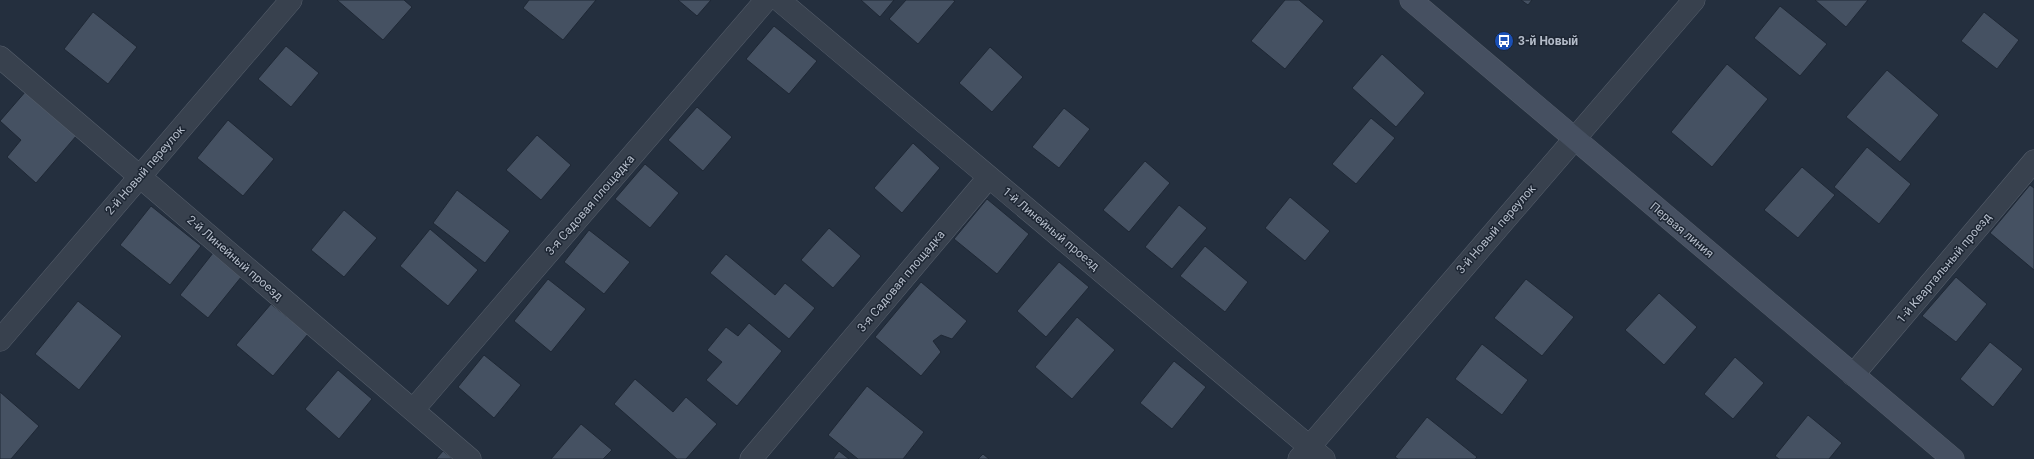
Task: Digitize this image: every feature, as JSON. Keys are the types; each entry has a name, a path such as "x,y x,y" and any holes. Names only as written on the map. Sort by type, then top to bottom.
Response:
{"main road":[{"name":"Первая линия","path":"1411,0 1952,459"}],"street":[{"name":"2-й Новый переулок","path":"0,340 291,0"},
{"name":"3-я Садовая площадка","path":"413,410 766,0"},
{"name":"1-й Линейный проезд","path":"779,0 989,177 1311,455"},
{"name":"3-й Новый переулок","path":"1311,455 1574,139 1694,0"},
{"name":"2-й Линейный проезд","path":"0,57 470,459"},
{"name":"1-й Квартальный проезд","path":"1854,375 2034,162"},
{"name":"3-я Садовая площадка","path":"751,459 989,177"}],"building":[{"path":"337,0 404,0 412,7 383,40"},
{"path":"529,0 596,0 563,40 523,8"},
{"path":"678,0 711,0 697,16"},
{"path":"861,0 894,0 880,17"},
{"path":"906,0 955,1 918,44 889,19"},
{"path":"1285,0 1299,0 1324,21 1285,69 1251,41"},
{"path":"1521,0 1532,0 1528,5"},
{"path":"1815,0 1868,0 1846,27"},
{"path":"1780,6 1827,44 1800,76 1754,38"},
{"path":"93,12 137,47 108,84 64,49"},
{"path":"1984,12 2019,40 1997,69 1961,41"},
{"path":"774,26 817,61 789,94 746,59"},
{"path":"286,46 319,73 291,107 258,79"},
{"path":"990,47 1023,77 992,112 959,83"},
{"path":"1382,54 1425,93 1396,127 1352,88"},
{"path":"1727,64 1768,99 1712,167 1671,132"},
{"path":"1887,70 1939,115 1900,162 1846,117"},
{"path":"26,91 77,135 36,183 7,157 21,140 0,121"},
{"path":"697,107 732,137 703,171 668,140"},
{"path":"1064,108 1090,129 1059,168 1032,147"},
{"path":"1371,118 1395,138 1356,184 1332,164"},
{"path":"228,120 274,159 243,196 197,158"},
{"path":"537,135 571,165 541,200 506,170"},
{"path":"913,143 940,168 902,213 874,188"},
{"path":"1867,147 1911,184 1879,224 1834,187"},
{"path":"1145,161 1170,183 1129,232 1103,210"},
{"path":"645,164 679,193 650,228 615,199"},
{"path":"1802,167 1835,195 1798,238 1764,210"},
{"path":"2030,185 2034,188 2034,270 1990,233"},
{"path":"457,190 510,231 485,263 433,223"},
{"path":"1290,197 1330,231 1305,261 1265,228"},
{"path":"987,199 1029,234 997,274 954,239"},
{"path":"1179,205 1207,228 1172,269 1145,247"},
{"path":"151,206 201,246 170,285 120,245"},
{"path":"344,210 377,238 344,277 311,250"},
{"path":"829,228 861,256 833,288 801,260"},
{"path":"430,229 478,270 448,306 400,266"},
{"path":"589,230 630,262 604,294 564,262"},
{"path":"1205,246 1248,282 1225,312 1180,276"},
{"path":"213,253 242,276 208,318 180,295"},
{"path":"726,254 775,295 785,283 815,308 789,339 710,273"},
{"path":"1059,262 1089,287 1046,337 1017,311"},
{"path":"1956,277 1987,304 1956,342 1922,316"},
{"path":"548,279 586,309 551,352 514,321"},
{"path":"1526,279 1574,317 1542,356 1494,318"},
{"path":"921,282 967,321 952,339 941,335 933,341 941,352 921,376 875,337"},
{"path":"1659,293 1697,327 1664,365 1625,330"},
{"path":"78,301 122,336 79,390 35,354"},
{"path":"271,304 308,334 273,376 236,345"},
{"path":"1077,317 1115,350 1072,399 1035,367"},
{"path":"749,323 782,351 737,406 706,380 722,362 707,350 726,327 738,336"},
{"path":"1990,342 2023,369 1993,407 1960,379"},
{"path":"1482,344 1528,380 1502,415 1455,379"},
{"path":"484,355 521,385 494,418 458,387"},
{"path":"1735,357 1764,383 1733,419 1704,394"},
{"path":"1174,361 1206,387 1172,429 1140,403"},
{"path":"338,370 372,399 339,439 305,409"},
{"path":"635,379 673,412 686,397 717,424 686,459 677,459 614,404"},
{"path":"867,386 924,432 903,459 858,459 828,435"},
{"path":"0,392 39,426 11,459 0,459"},
{"path":"1808,415 1842,443 1829,459 1779,459 1775,456"},
{"path":"1427,417 1477,457 1475,459 1398,459 1395,457"},
{"path":"581,424 612,450 603,459 551,459"},
{"path":"443,451 453,459 436,459"},
{"path":"839,451 849,459 833,459"},
{"path":"983,454 989,459 978,459"}],"place":[{"name":"3-й Новый","path":"1504,41"}]}
